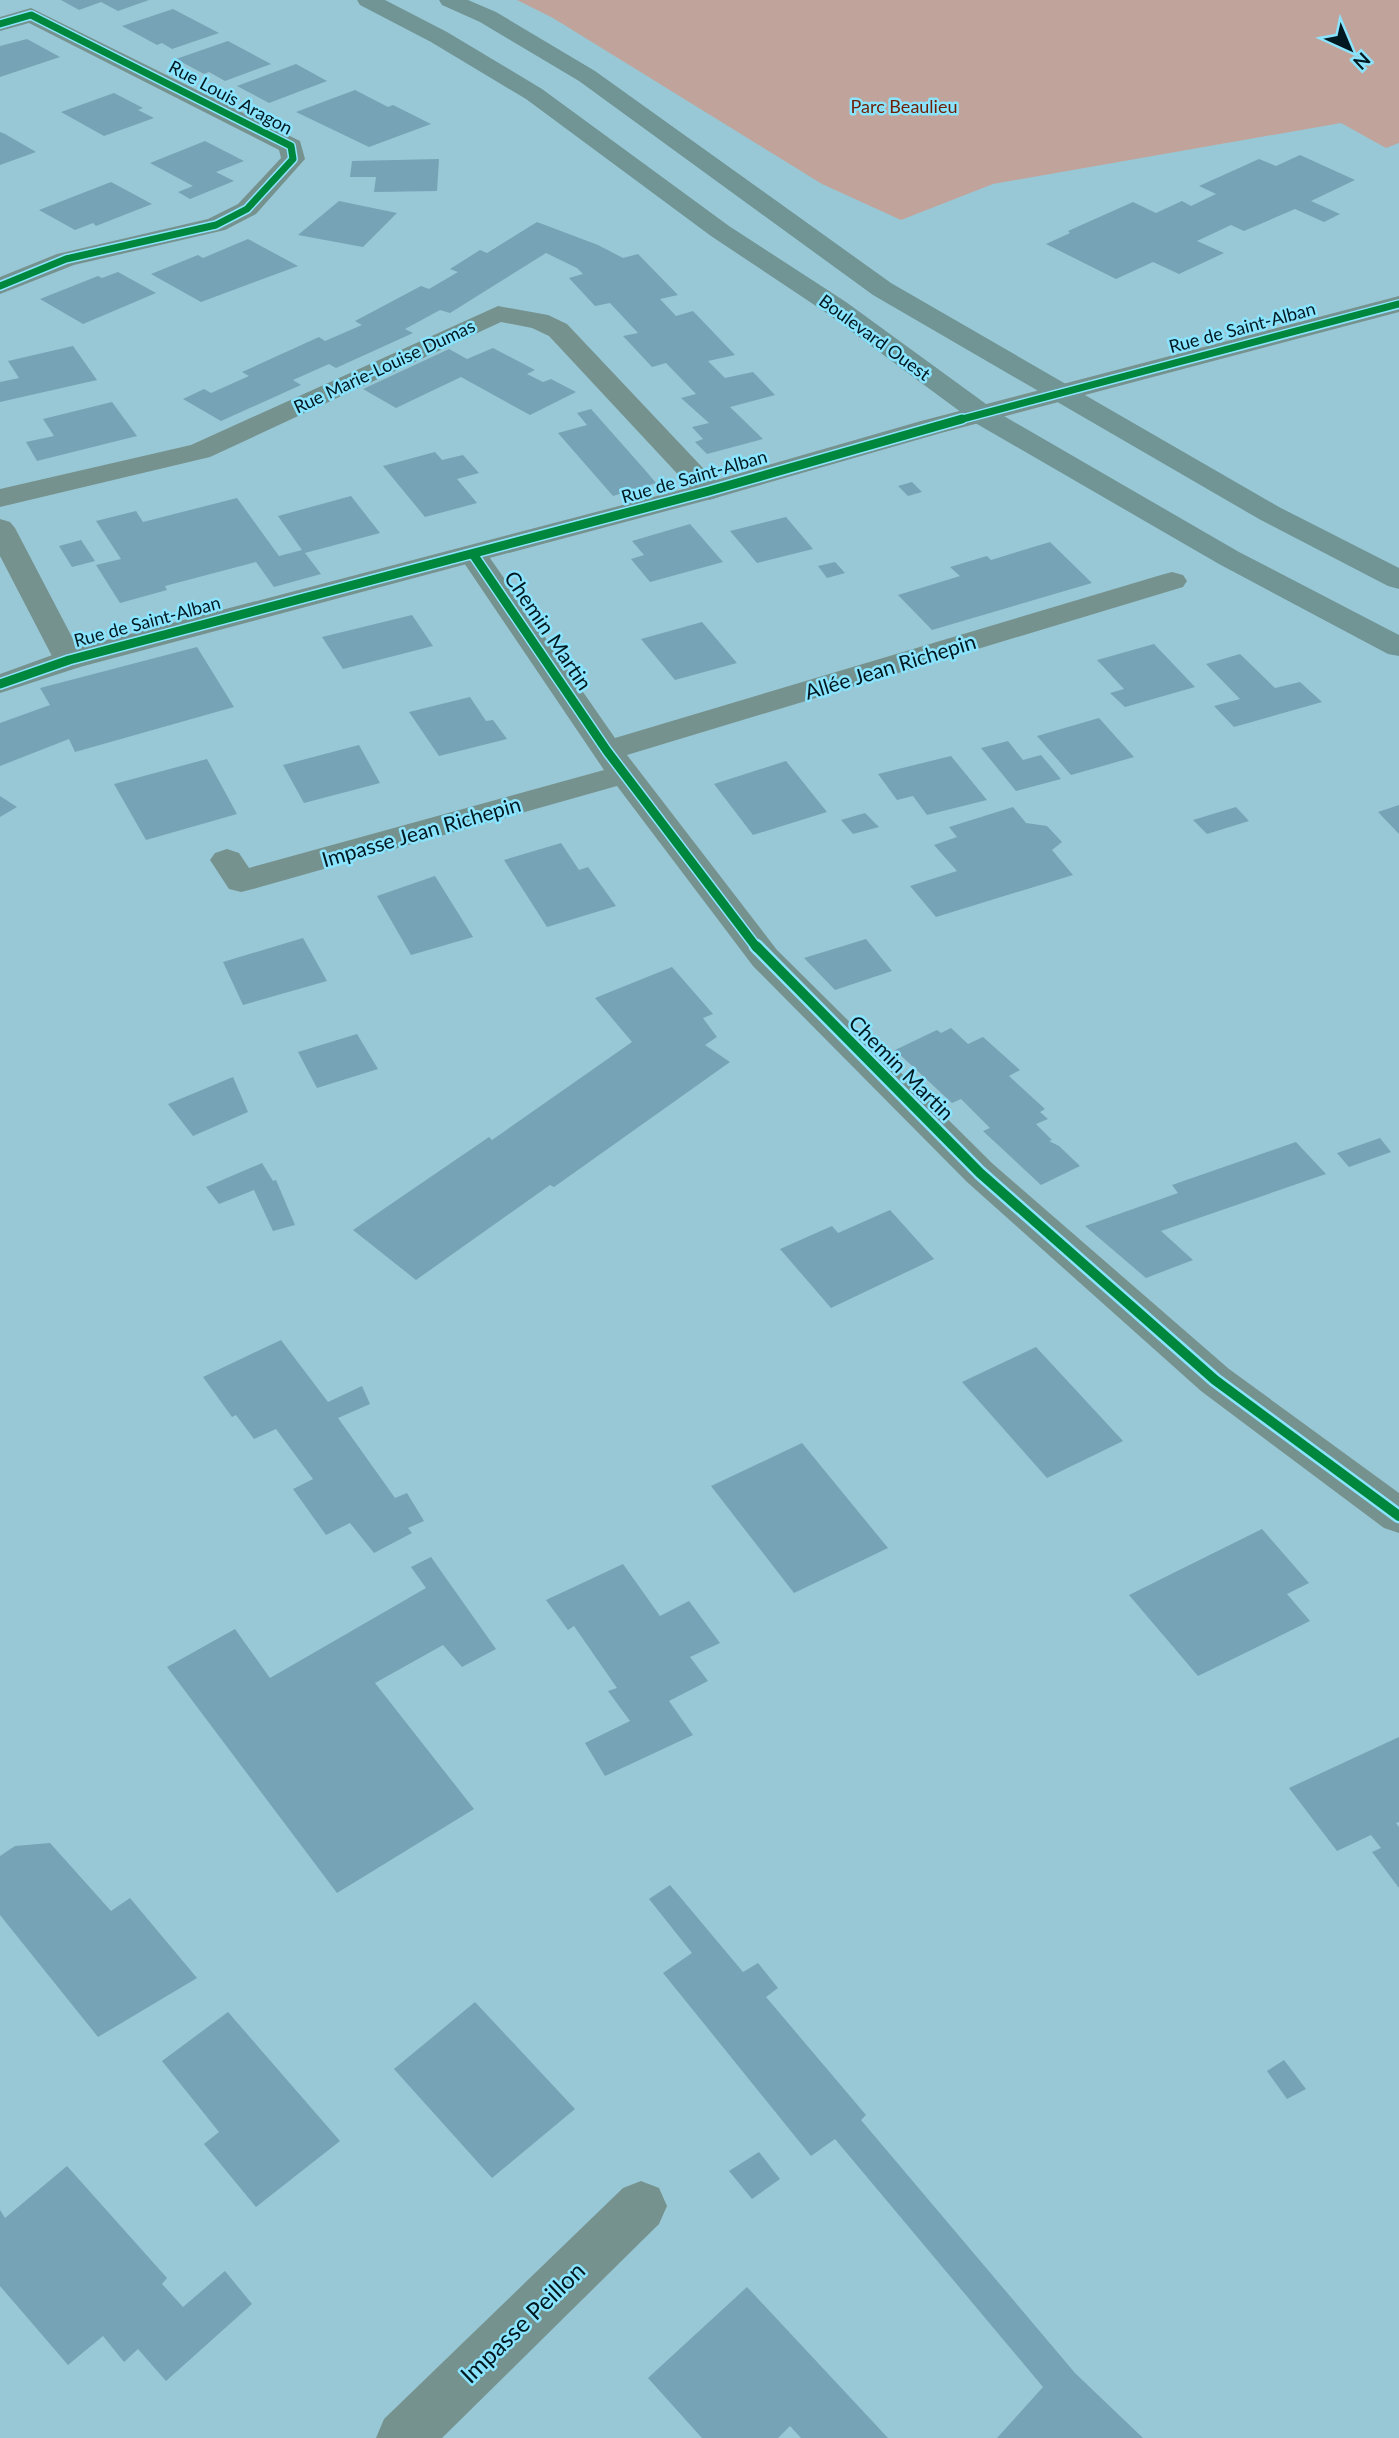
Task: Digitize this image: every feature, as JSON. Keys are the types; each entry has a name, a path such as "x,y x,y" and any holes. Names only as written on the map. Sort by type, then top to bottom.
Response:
{"main road":[{"name":"Boulevard Ouest","path":"368,0 439,37 534,93 720,231 837,308 986,418 1229,558 1399,647"},
{"path":"450,0 488,17 587,76 882,289 1269,513 1399,580"}],"street":[{"name":"Rue Louis Aragon","path":"0,24 31,15 291,146 293,159 247,209 216,225 66,258 0,286"},
{"name":"Rue de Saint-Alban","path":"0,684 69,660 474,554 709,491 931,427 1399,304"},
{"name":"Rue Marie-Louise Dumas","path":"0,498 200,451 498,314 539,321 558,330 709,491"},
{"path":"0,528 69,660"},
{"name":"Chemin Martin","path":"474,554 616,763 765,958 980,1173 1215,1380 1399,1516"},
{"name":"Allée Jean Richepin","path":"616,763 1172,581"},
{"name":"Impasse Jean Richepin","path":"227,860 241,881 616,763"},
{"name":"Impasse Peillon","path":"403,2438 641,2206"}],"green space":[{"name":"Parc Beaulieu","path":"517,0 1399,0 1399,143 1386,148 1341,123 993,184 901,220 822,184 553,18"}],"building":[{"path":"61,0 149,0 118,11 101,2 79,10"},
{"path":"173,9 219,33 172,49 162,43 157,45 122,26"},
{"path":"27,39 60,57 0,77 0,46"},
{"path":"228,41 271,64 225,81 209,72 204,74 176,59"},
{"path":"296,64 327,81 269,103 237,86"},
{"path":"355,90 431,124 369,147 296,112"},
{"path":"114,93 143,108 138,110 154,118 104,136 61,112"},
{"path":"0,132 5,134 36,152 0,165"},
{"path":"205,141 244,161 216,172 234,181 190,199 178,192 193,186 150,163"},
{"path":"1300,155 1355,180 1311,201 1340,214 1324,222 1295,209 1244,231 1231,225 1197,241 1224,253 1179,274 1153,262 1116,279 1046,244 1070,233 1068,231 1133,202 1156,213 1182,201 1191,206 1216,194 1199,186 1259,159 1276,166"},
{"path":"439,159 437,191 374,192 376,177 350,177 352,161"},
{"path":"111,182 152,204 96,226 93,223 75,230 39,210"},
{"path":"339,201 397,213 363,247 298,235"},
{"path":"537,222 598,245 623,258 638,254 678,295 660,299 676,316 693,311 735,355 708,361 725,378 753,372 775,395 730,407 763,439 707,454 695,442 703,439 692,427 709,423 681,398 696,394 666,363 652,367 623,336 638,333 610,303 595,306 569,278 583,274 577,268 546,253 450,313 440,310 405,329 413,333 336,368 329,364 293,380 301,385 221,421 183,399 204,389 211,393 249,376 242,372 319,337 325,341 362,325 355,321 421,286 429,289 458,272 450,269 480,250 487,253"},
{"path":"248,239 298,266 201,302 151,274 198,255 203,258"},
{"path":"118,272 156,293 83,324 40,299 98,276 102,278"},
{"path":"73,346 97,380 0,402 0,382 19,378 8,361"},
{"path":"493,348 535,370 527,374 543,382 551,379 576,392 530,415 461,377 396,408 363,389 449,349 467,359"},
{"path":"112,402 137,436 37,461 26,442 54,436 43,419"},
{"path":"591,409 656,483 613,496 558,433 587,425 577,413"},
{"path":"435,452 442,460 463,455 479,473 457,479 477,503 425,517 383,466"},
{"path":"912,482 922,492 908,496 898,486"},
{"path":"351,496 380,533 305,553 321,574 274,587 256,562 165,586 167,590 120,603 96,565 121,559 96,521 136,511 143,522 237,498 279,556 302,550 278,516"},
{"path":"786,517 813,549 757,563 730,531"},
{"path":"690,524 723,562 650,582 631,559 644,555 632,541"},
{"path":"81,540 95,561 72,567 59,546"},
{"path":"1050,542 1092,583 932,630 898,595 960,576 950,567 987,556 991,560"},
{"path":"835,562 845,573 827,578 818,566"},
{"path":"412,615 433,646 343,669 322,637"},
{"path":"702,622 737,663 675,680 641,639"},
{"path":"1154,644 1195,687 1125,707 1110,693 1124,689 1097,660"},
{"path":"197,647 234,707 75,752 69,739 0,766 0,723 50,705 40,688"},
{"path":"1240,654 1275,688 1300,682 1322,702 1234,727 1214,706 1240,699 1206,664"},
{"path":"470,697 486,721 493,720 507,739 439,756 409,712"},
{"path":"1099,718 1134,757 1071,775 1037,736"},
{"path":"1008,741 1023,760 1041,755 1061,779 1016,791 981,748"},
{"path":"359,745 380,783 304,803 283,765"},
{"path":"951,756 987,800 927,815 913,796 897,800 878,774"},
{"path":"207,759 237,814 146,840 114,784"},
{"path":"786,761 827,812 753,835 714,784"},
{"path":"0,796 17,807 0,817"},
{"path":"1399,805 1399,834 1378,812"},
{"path":"1013,807 1026,823 1047,826 1062,842 1052,850 1073,875 936,917 910,886 957,871 934,845 957,837 949,827"},
{"path":"1236,807 1249,821 1207,834 1193,820"},
{"path":"865,813 879,827 853,834 841,820"},
{"path":"561,843 579,870 588,867 616,906 547,927 504,860"},
{"path":"435,876 473,937 411,955 377,896"},
{"path":"303,938 327,981 243,1005 223,962"},
{"path":"866,939 892,971 835,990 804,958"},
{"path":"672,967 713,1014 703,1018 717,1037 705,1045 730,1062 554,1187 550,1185 416,1280 353,1230 489,1137 492,1140 632,1042 595,998"},
{"path":"951,1028 968,1044 983,1037 1020,1070 1009,1076 1045,1109 1040,1112 1048,1119 1036,1124 1052,1140 1049,1141 1059,1146 1080,1166 1041,1185 983,1131 990,1128 961,1099 952,1103 895,1050 937,1030 941,1033"},
{"path":"357,1034 378,1069 317,1088 298,1052"},
{"path":"233,1077 248,1112 193,1136 168,1104"},
{"path":"1380,1138 1391,1152 1349,1167 1337,1153"},
{"path":"1296,1142 1326,1174 1161,1231 1193,1260 1146,1278 1085,1226 1178,1193 1172,1185"},
{"path":"262,1163 273,1181 276,1180 295,1225 273,1231 254,1190 219,1204 206,1187"},
{"path":"890,1210 934,1259 831,1308 780,1249 832,1226 838,1233"},
{"path":"281,1340 328,1402 362,1386 370,1404 338,1418 395,1498 407,1493 424,1521 408,1528 412,1533 374,1553 350,1523 326,1535 293,1489 313,1479 276,1429 254,1439 236,1415 232,1417 203,1377"},
{"path":"1036,1347 1123,1441 1047,1478 962,1382"},
{"path":"802,1443 888,1548 794,1593 711,1486"},
{"path":"1262,1529 1309,1583 1287,1594 1310,1621 1198,1676 1129,1595"},
{"path":"431,1557 496,1649 462,1667 443,1645 375,1683 474,1809 337,1893 167,1667 235,1629 270,1678 426,1588 411,1567"},
{"path":"623,1564 660,1616 689,1601 720,1643 690,1657 708,1681 669,1701 693,1735 605,1776 585,1743 630,1721 608,1691 617,1688 574,1626 568,1630 546,1600"},
{"path":"1399,1737 1399,1822 1396,1823 1399,1827 1399,1888 1372,1852 1381,1848 1371,1835 1337,1851 1289,1788"},
{"path":"50,1843 111,1911 130,1898 197,1978 98,2037 0,1915 0,1856 15,1846"},
{"path":"670,1885 743,1972 758,1963 778,1988 766,1997 866,2115 861,2120 1075,2373 1143,2438 997,2438 1043,2387 835,2139 811,2156 663,1973 692,1953 649,1899"},
{"path":"475,2002 575,2109 492,2178 394,2069"},
{"path":"228,2012 340,2141 256,2207 204,2144 219,2132 162,2061"},
{"path":"1284,2060 1306,2089 1287,2099 1267,2071"},
{"path":"759,2152 780,2179 752,2199 729,2171"},
{"path":"67,2166 167,2278 162,2284 183,2307 225,2271 252,2304 166,2381 138,2349 124,2362 103,2336 68,2365 0,2286 0,2210 5,2218"},
{"path":"747,2287 888,2438 801,2438 790,2426 778,2438 702,2438 648,2378"}],"cycle path":[{"path":"0,24 31,15 291,146 293,159 247,209 216,225 66,259 0,286"},
{"path":"0,684 69,660 709,491 931,427 1399,304"},
{"path":"473,554 607,751 765,958 980,1173 1215,1380 1399,1516"}]}
